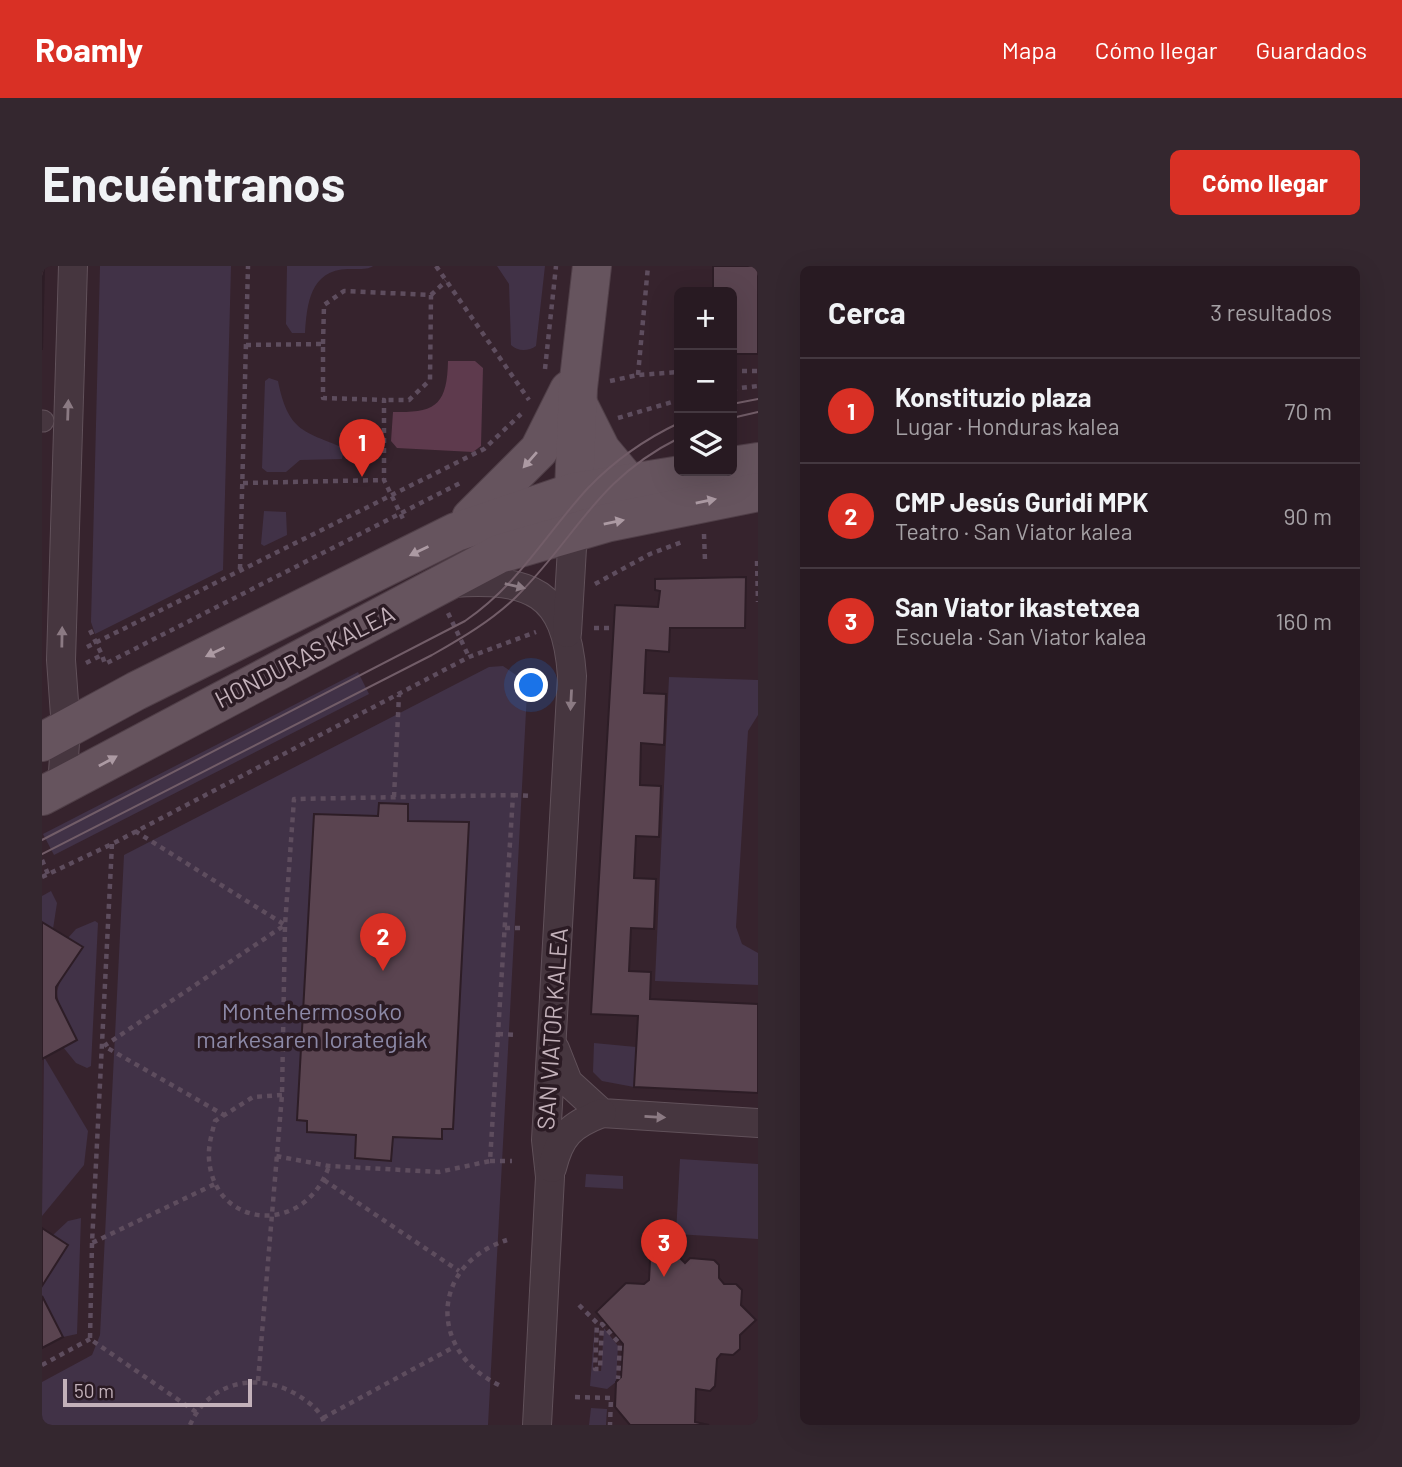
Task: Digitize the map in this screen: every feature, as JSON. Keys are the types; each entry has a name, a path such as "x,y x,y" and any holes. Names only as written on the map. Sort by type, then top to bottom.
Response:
{"main road":[{"path":"573,531 573,389 592,266"},
{"path":"573,389 601,450 627,484 655,513"},
{"path":"456,531 518,474 539,450 573,389"},
{"path":"737,465 758,462"},
{"name":"HONDURAS KALEA","path":"54,736 136,691 456,531 574,492 676,476"},
{"name":"HONDURAS KALEA","path":"52,791 449,599 499,554 573,531 758,492"}],"street":[{"path":"52,791 73,266"},
{"name":"SAN VIATOR KALEA","path":"537,1425 550,1177 546,1140 554,1043 572,676 567,622 573,531"},
{"path":"449,599 486,581 524,588 550,603 567,622"},
{"path":"554,1043 568,1082 602,1113"},
{"path":"550,1177 556,1147 566,1133 602,1113 758,1123"}],"path":[{"path":"240,569 248,266"},
{"path":"436,266 532,403 573,389 638,375 674,372"},
{"path":"556,266 573,389"},
{"path":"638,375 648,266"},
{"path":"431,295 430,380 409,400 323,398 324,304 344,291 431,295 446,281"},
{"path":"246,345 323,344"},
{"path":"737,371 758,371"},
{"path":"737,388 758,386"},
{"path":"573,389 674,399"},
{"path":"384,400 384,480 419,551"},
{"path":"57,681 240,569 484,449 522,412"},
{"path":"243,483 384,480"},
{"path":"57,681 102,655 105,664 465,481"},
{"path":"695,539 717,534"},
{"path":"42,877 112,844 469,657 567,622 625,566 685,541"},
{"path":"757,561 758,602"},
{"path":"449,599 469,657"},
{"path":"567,622 609,628"},
{"path":"394,797 399,695"},
{"path":"490,1161 513,795"},
{"path":"258,1381 282,1095 285,925 293,799 531,796"},
{"path":"135,831 285,925"},
{"path":"90,1339 92,1243 104,1046 112,844"},
{"path":"42,860 48,874"},
{"path":"104,1046 285,925"},
{"path":"505,928 524,928"},
{"path":"498,1034 518,1035"},
{"path":"104,1046 224,1115"},
{"path":"282,1095 253,1097 215,1121 208,1160 215,1184 231,1203 253,1214 271,1216 298,1209 313,1197 324,1181 329,1166"},
{"path":"276,1156 329,1166 439,1172 490,1161 512,1161"},
{"path":"324,1181 459,1271"},
{"path":"92,1243 215,1184"},
{"path":"499,1385 482,1376 454,1347 448,1330 448,1299 459,1271 484,1248 507,1240"},
{"path":"579,1305 597,1323 595,1369 600,1369 603,1324 620,1344 618,1379"},
{"path":"42,1366 90,1339"},
{"path":"90,1339 196,1412"},
{"path":"323,1418 454,1347"},
{"path":"190,1425 196,1412 223,1389 258,1381 288,1387 313,1406 325,1425"},
{"path":"575,1397 611,1398 610,1425"}],"green space":[{"path":"100,266 231,266 223,570 95,634 91,622"},
{"path":"287,266 373,266 335,271 326,275 318,282 309,300 305,333 292,333 286,324"},
{"path":"497,266 545,266 536,346 533,348 520,350 511,345 509,284"},
{"path":"269,378 278,381 292,420 308,433 344,448 342,459 300,460 286,472 267,472 262,468 265,381"},
{"path":"264,511 286,512 287,535 264,546 261,544"},
{"name":"Montehermosoko markesaren lorategiak","path":"503,666 522,679 527,693 488,1425 42,1425 42,1382 92,1355 100,1335 124,855 489,667"},
{"path":"358,672 369,694 54,855 43,834"},
{"path":"669,677 758,680 758,715 748,731 736,927 742,944 758,953 758,985 655,981"},
{"path":"51,891 57,903 53,929 42,922 42,896"},
{"path":"95,921 98,923 91,1066 87,1068 76,1063 63,1047 77,1039 62,1010 57,992 64,975 82,947 68,938 76,929"},
{"path":"594,1043 636,1047 634,1087 602,1081 593,1072"},
{"path":"44,1057 88,1131 84,1165 42,1216"},
{"path":"680,1159 758,1164 758,1239 676,1234"},
{"path":"586,1174 623,1176 623,1189 585,1187"},
{"path":"81,1218 77,1334 63,1337 42,1296 42,1285 53,1235 68,1221"},
{"path":"595,1324 593,1371 601,1371 604,1328 618,1346 616,1382 607,1389 590,1386"},
{"path":"591,1408 607,1409 606,1425 589,1425"}],"shaded area":[{"path":"448,361 475,361 483,368 481,446 473,452 397,448 391,441 393,412 420,411 436,403 445,388"}],"building":[{"path":"42,266 44,266 42,350"},
{"path":"713,266 758,266 758,354 737,354 737,287 713,287"},
{"path":"746,577 745,628 670,628 669,652 646,650 644,693 666,694 664,745 641,743 640,785 661,786 659,837 636,836 634,878 656,879 654,929 631,928 629,971 651,972 650,999 758,1004 758,1093 634,1087 638,1016 591,1014 615,605 658,607 660,591 655,590 655,579"},
{"path":"379,803 408,804 408,821 469,822 453,1129 442,1129 442,1139 393,1137 391,1161 355,1158 356,1135 307,1132 307,1121 297,1120 314,814 378,816"},
{"path":"42,922 83,947 56,987 56,998 77,1040 42,1059"},
{"path":"42,1228 68,1245 42,1286"},
{"path":"656,1256 680,1258 685,1263 690,1258 714,1260 719,1265 719,1278 724,1284 736,1284 742,1290 741,1305 756,1320 740,1335 740,1349 733,1355 721,1354 717,1359 715,1386 710,1391 696,1389 695,1422 709,1425 630,1425 615,1407 616,1382 621,1377 623,1344 596,1312 626,1283 644,1284 649,1280 650,1261"},
{"path":"42,1296 63,1337 42,1348"}],"tram line":[{"path":"737,403 758,399"},
{"path":"737,417 758,412"},
{"path":"42,840 465,621 516,575 598,478 630,451 674,426"},
{"path":"42,854 432,655 476,629 497,614 537,575 607,491 650,454 674,441"}],"place":[{"name":"Konstituzio plaza","path":"362,477"},
{"name":"CMP Jesús Guridi MPK","path":"383,971"},
{"name":"San Viator ikastetxea","path":"664,1277"}]}
